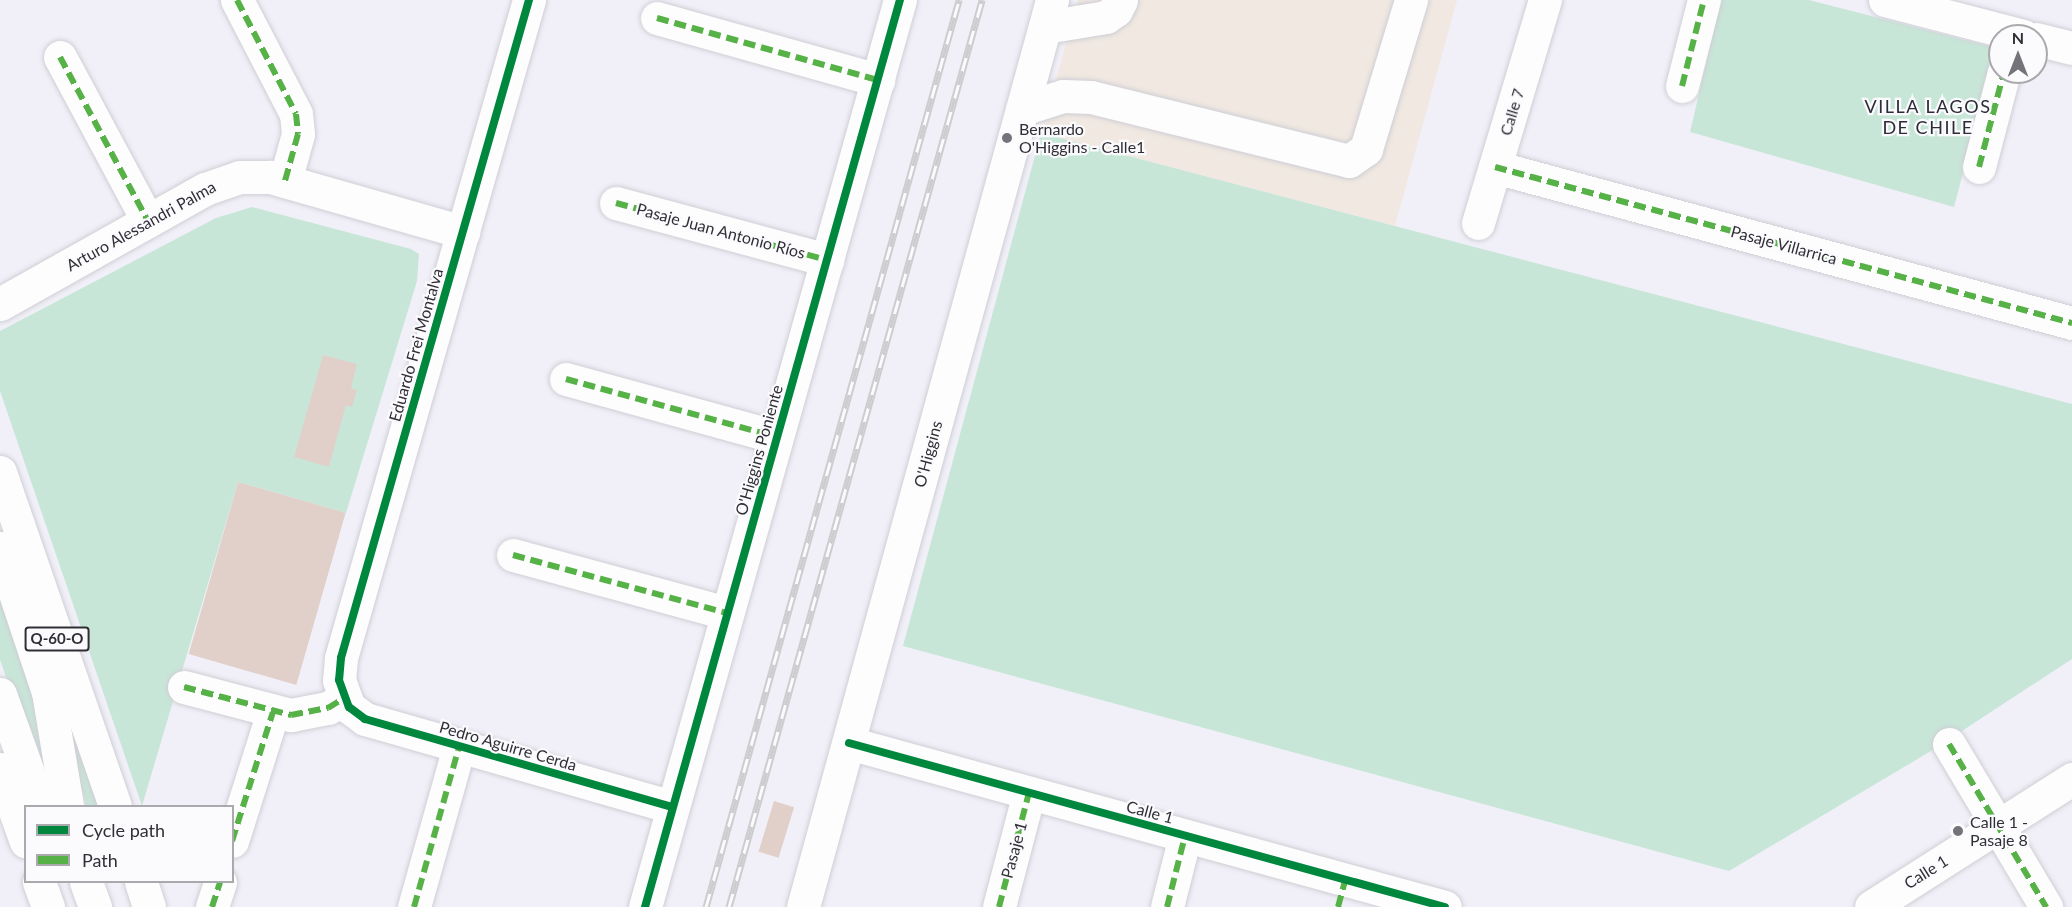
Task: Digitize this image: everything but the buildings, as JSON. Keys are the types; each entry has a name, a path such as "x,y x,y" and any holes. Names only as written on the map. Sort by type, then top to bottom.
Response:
{"street":[{"path":"237,0 296,114 298,134 285,181"},
{"name":"Eduardo Frei Montalva","path":"344,698 339,680 341,658 529,0"},
{"name":"O'Higgins Poniente","path":"645,907 900,0"},
{"path":"1048,14 1106,17 1116,10 1121,0"},
{"path":"1022,109 1063,96 1091,97 1349,161 1366,149 1411,0"},
{"name":"Calle 7","path":"1478,223 1545,0"},
{"path":"1682,86 1704,0"},
{"path":"1885,0 1988,27"},
{"name":"O'Higgins","path":"803,907 1048,14"},
{"path":"657,18 878,80"},
{"path":"2048,42 2072,48"},
{"path":"60,57 148,221"},
{"path":"1979,167 2001,84"},
{"name":"Pasaje Villarrica","path":"1495,167 2072,323"},
{"name":"Arturo Alessandri Palma","path":"0,304 222,182 255,176 285,181 463,232"},
{"name":"Pasaje Juan Antonio Ríos","path":"616,203 827,260"},
{"path":"566,379 776,437"},
{"name":"Q-60-O","path":"0,472 114,805"},
{"path":"0,548 48,692 67,805"},
{"path":"513,555 726,613"},
{"path":"184,687 273,712 311,714 344,698"},
{"path":"0,694 22,827"},
{"name":"Pedro Aguirre Cerda","path":"344,698 365,719 672,807"},
{"path":"234,835 273,712"},
{"name":"Calle 1","path":"849,743 1185,836 1341,893 1444,907"},
{"path":"1949,744 2046,907"},
{"path":"414,907 459,747"},
{"path":"0,769 22,827"},
{"name":"Calle 1","path":"1871,907 2072,779"},
{"name":"Pasaje 1","path":"999,907 1029,793"},
{"path":"1167,907 1185,836"},
{"path":"39,883 48,907"},
{"path":"66,883 74,907"},
{"path":"86,883 95,907"},
{"path":"141,883 149,907"},
{"path":"212,907 220,883"}],"shaded area":[{"path":"1078,0 1457,0 1395,226 1041,133"}],"green space":[{"path":"1721,0 1809,0 1988,46 1988,78 1954,207 1690,132"},
{"path":"1041,133 2072,404 2072,659 1936,748 1729,871 903,646"},
{"path":"252,207 411,249 419,254 417,281 346,513 238,482 142,805 0,391 0,331 216,218"},
{"path":"0,582 34,686 48,795 0,660"},
{"path":"66,713 99,805 87,805 74,763"}],"railway":[{"path":"706,907 959,0"},
{"path":"729,907 982,0"}],"marked path":[{"path":"237,0 296,114 298,134 285,181"},
{"path":"1682,86 1704,0"},
{"path":"657,18 878,80"},
{"path":"60,57 148,221"},
{"path":"1979,167 2001,84"},
{"path":"1495,167 2072,323"},
{"path":"616,203 827,260"},
{"path":"566,379 776,437"},
{"path":"513,555 726,613"},
{"path":"184,687 291,715 328,708 344,698"},
{"path":"234,835 273,712"},
{"path":"1949,744 2046,907"},
{"path":"414,907 459,747"},
{"path":"999,907 1029,793"},
{"path":"1167,907 1185,836"},
{"path":"1338,907 1345,880"},
{"path":"212,907 220,883"}],"cycle path":[{"path":"529,0 341,658 339,680 349,707 365,719 672,807"},
{"path":"645,907 900,0"},
{"path":"849,743 1445,907"}],"place":[{"name":"Bernardo O'Higgins - Calle1","path":"1007,138"},
{"name":"Calle 1 - Pasaje 8","path":"1958,831"}],"district":[{"name":"VILLA LAGOS DE CHILE","path":"1928,117"}]}
